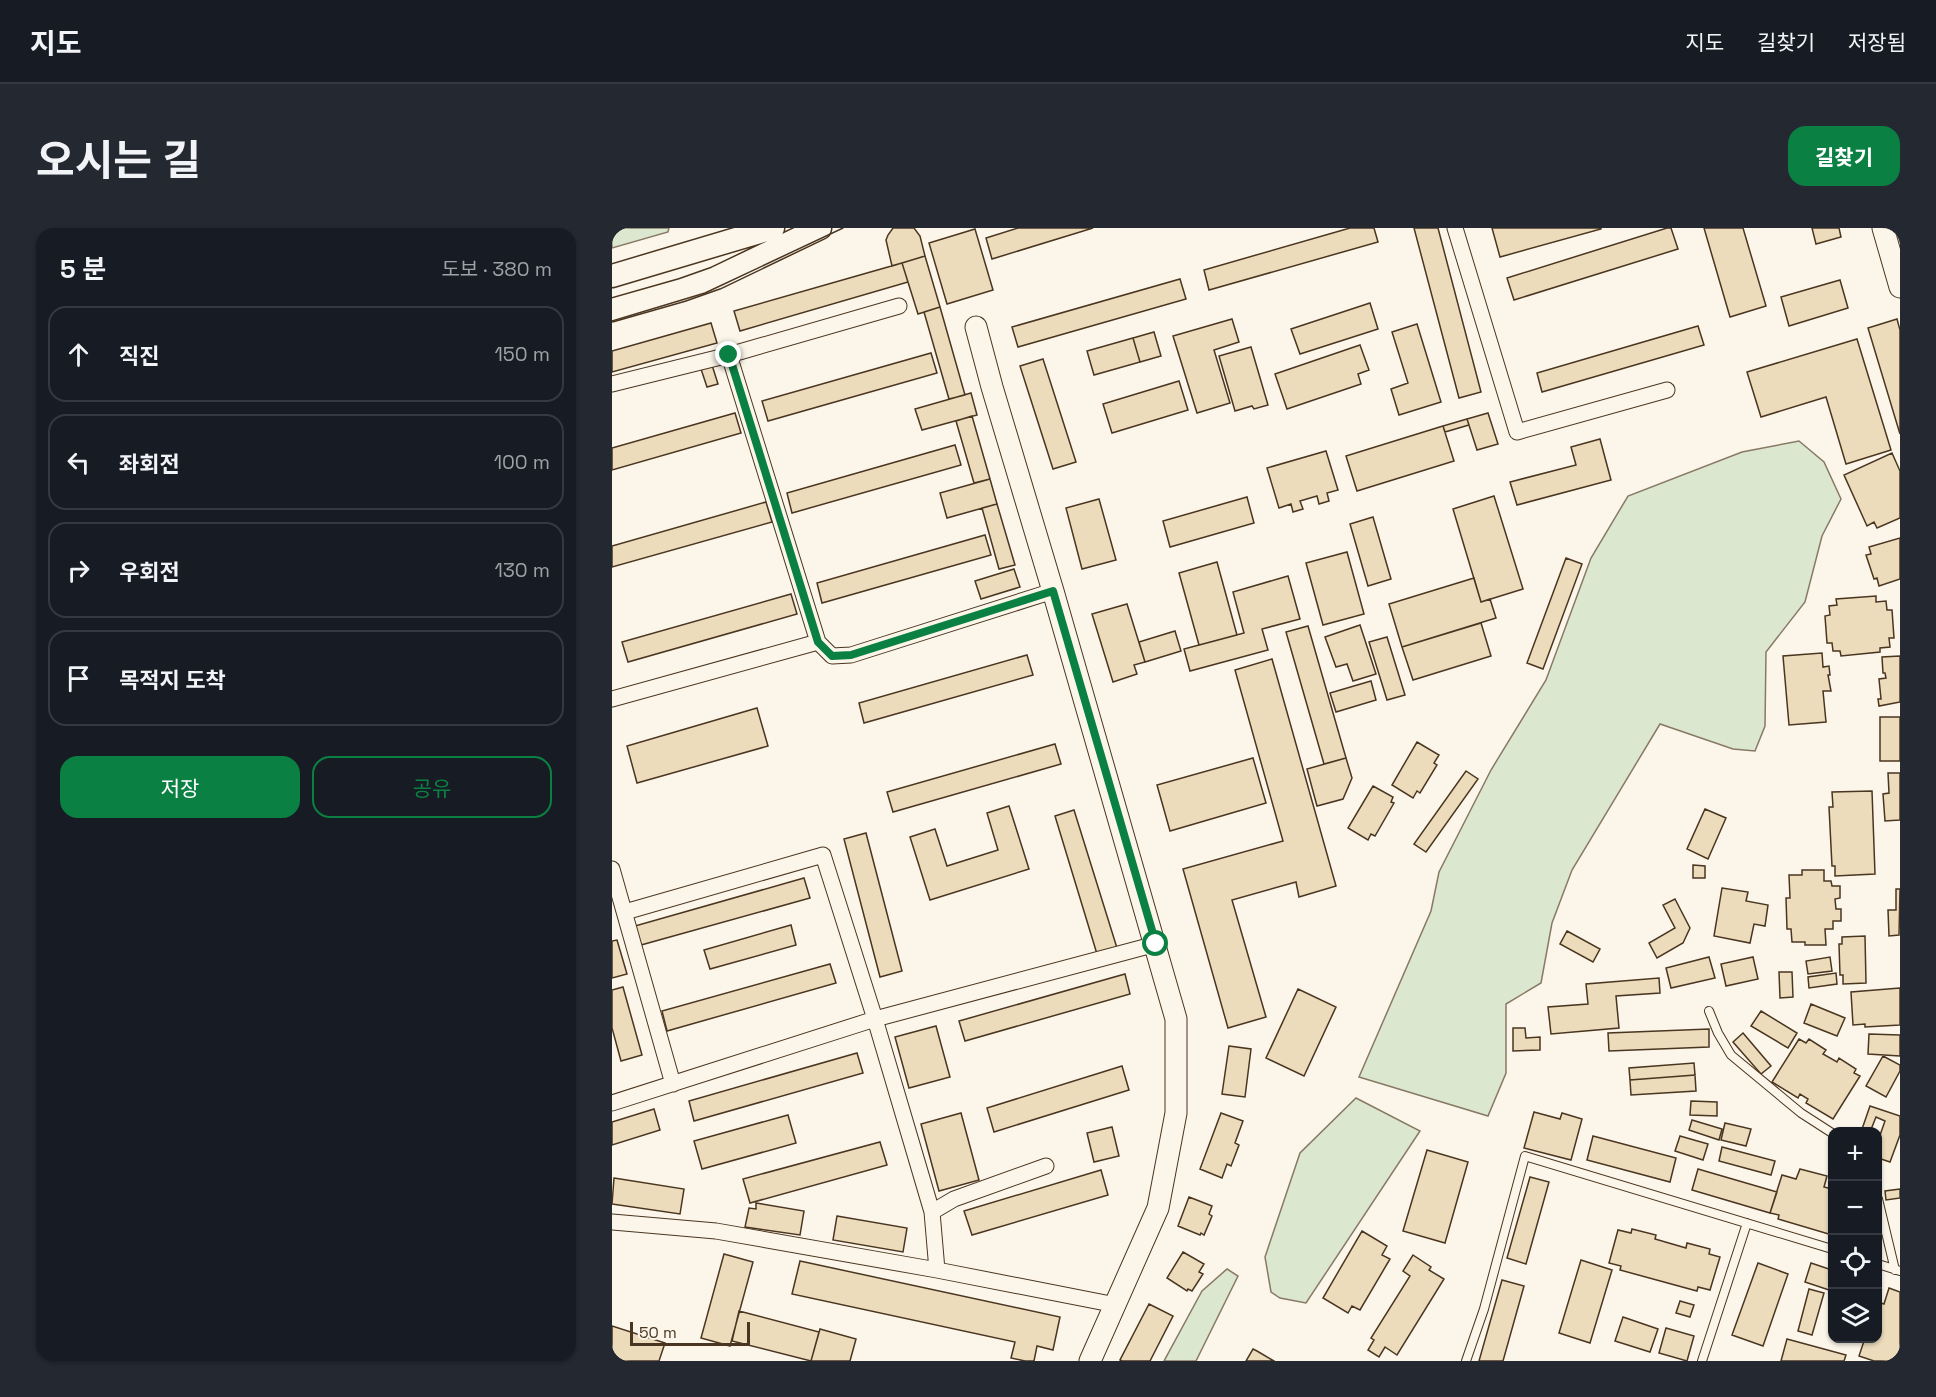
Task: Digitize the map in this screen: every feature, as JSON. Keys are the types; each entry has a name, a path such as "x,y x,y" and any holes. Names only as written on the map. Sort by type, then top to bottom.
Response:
{"main road":[{"path":"612,276 773,228"},
{"path":"612,310 716,278 820,228"}],"street":[{"path":"1455,228 1516,432 1667,390"},
{"path":"1883,228 1900,287"},
{"path":"612,384 729,355 899,306"},
{"path":"976,327 1176,1019 1176,1113 1158,1208 1090,1361"},
{"path":"729,355 818,642 832,656 851,655 1053,591"},
{"path":"612,699 818,642"},
{"path":"625,912 823,855 875,1019 932,1212 937,1270"},
{"path":"612,869 673,1084"},
{"path":"612,1103 875,1019 1156,944"},
{"path":"932,1212 954,1199 1046,1166"},
{"path":"612,1222 716,1231 937,1270 1116,1305"}],"lane":[{"path":"1709,1011 1731,1055 1801,1113 1828,1130"},
{"path":"1466,1361 1484,1309 1525,1156 1828,1248"},
{"path":"1882,1214 1897,1270"},
{"path":"1702,1361 1747,1223"},
{"path":"1882,1265 1897,1270"}],"green space":[{"path":"612,228 669,228 668,232 612,248"},
{"path":"1799,441 1824,462 1841,499 1822,536 1805,602 1766,652 1765,726 1755,751 1733,749 1660,724 1572,870 1552,923 1541,983 1506,1004 1506,1073 1488,1116 1359,1077 1431,911 1439,872 1491,770 1546,680 1591,558 1628,496 1742,452"},
{"path":"1356,1098 1420,1131 1306,1303 1280,1298 1271,1292 1265,1257 1300,1153"},
{"path":"1227,1269 1238,1276 1196,1361 1164,1361 1202,1291"}],"building":[{"path":"893,228 914,228 920,236 925,256 892,266 886,240"},
{"path":"1018,228 1093,228 992,259 986,238"},
{"path":"1350,228 1374,228 1378,242 1209,290 1204,270"},
{"path":"1414,228 1438,228 1481,392 1459,398"},
{"path":"1492,228 1601,228 1601,229 1500,257"},
{"path":"1671,228 1678,249 1514,300 1507,278"},
{"path":"1704,228 1743,228 1766,306 1730,317"},
{"path":"1812,228 1839,228 1841,237 1816,244"},
{"path":"975,229 993,290 947,304 929,243"},
{"path":"925,256 940,307 918,314 902,263"},
{"path":"902,263 908,282 740,331 734,311"},
{"path":"1180,279 1186,299 1018,347 1012,327"},
{"path":"1840,280 1848,308 1789,326 1781,297"},
{"path":"1370,303 1378,329 1300,354 1291,329"},
{"path":"940,307 965,395 949,399 924,312"},
{"path":"1232,319 1239,342 1214,350 1230,403 1197,413 1173,336"},
{"path":"1897,319 1900,330 1900,434 1868,328"},
{"path":"711,323 717,343 612,372 612,351"},
{"path":"1417,324 1441,402 1399,415 1391,389 1408,383 1392,332"},
{"path":"1698,326 1704,345 1542,392 1537,373"},
{"path":"1154,332 1161,356 1140,362 1133,338"},
{"path":"1133,338 1140,362 1094,375 1087,351"},
{"path":"1857,339 1891,450 1846,464 1826,397 1761,417 1747,372"},
{"path":"1360,345 1369,370 1358,374 1361,384 1287,409 1275,374"},
{"path":"1251,347 1268,405 1254,409 1252,406 1235,411 1219,356"},
{"path":"931,353 937,373 768,421 762,401"},
{"path":"1043,359 1076,462 1053,469 1020,366"},
{"path":"712,365 718,384 707,387 701,369"},
{"path":"1179,381 1188,410 1112,433 1103,404"},
{"path":"971,393 977,415 922,430 915,409"},
{"path":"735,413 741,433 612,470 612,448"},
{"path":"1488,413 1498,444 1477,450 1467,419"},
{"path":"972,416 990,479 974,483 956,421"},
{"path":"1467,419 1469,425 1445,432 1443,426"},
{"path":"1443,426 1454,461 1357,491 1346,456"},
{"path":"1600,439 1611,480 1517,505 1510,482 1576,465 1571,447"},
{"path":"955,445 961,465 792,513 787,493"},
{"path":"1326,451 1338,490 1327,493 1329,501 1319,504 1317,496 1300,501 1303,509 1293,512 1291,504 1279,508 1267,468"},
{"path":"1892,453 1900,471 1900,518 1877,528 1874,522 1867,526 1844,475"},
{"path":"990,479 997,504 947,518 940,493"},
{"path":"1494,496 1523,589 1481,602 1453,509"},
{"path":"1247,497 1254,523 1170,547 1163,521"},
{"path":"1099,499 1116,560 1082,569 1066,508"},
{"path":"766,502 772,522 612,567 612,546"},
{"path":"997,504 1015,565 999,569 982,508"},
{"path":"1373,517 1391,579 1368,586 1350,524"},
{"path":"985,535 991,555 822,603 817,583"},
{"path":"1900,538 1900,579 1879,586 1877,578 1874,579 1866,555 1871,554 1869,547"},
{"path":"1347,552 1364,614 1323,625 1306,563"},
{"path":"1566,558 1582,564 1543,669 1527,663"},
{"path":"1217,562 1237,635 1199,645 1179,573"},
{"path":"1014,569 1020,587 981,599 975,581"},
{"path":"1288,576 1300,619 1262,629 1268,650 1190,671 1184,649 1244,633 1233,592"},
{"path":"1474,578 1481,602 1490,599 1496,618 1402,647 1389,604"},
{"path":"791,594 797,614 628,662 622,642"},
{"path":"1876,596 1876,602 1886,601 1887,610 1892,610 1894,638 1889,638 1890,647 1880,648 1880,652 1841,656 1840,651 1833,651 1832,643 1827,643 1825,616 1830,615 1829,606 1837,605 1836,599"},
{"path":"1127,604 1145,662 1134,665 1137,674 1113,682 1092,614"},
{"path":"1481,623 1491,656 1413,680 1402,647"},
{"path":"1360,625 1376,674 1353,681 1347,664 1336,667 1325,637"},
{"path":"1308,626 1346,758 1324,764 1286,632"},
{"path":"1175,631 1181,651 1145,662 1139,642"},
{"path":"1387,637 1405,695 1387,700 1369,642"},
{"path":"1822,653 1823,667 1829,666 1831,691 1823,691 1826,722 1789,725 1783,656"},
{"path":"1027,655 1033,675 864,723 859,703"},
{"path":"1900,656 1900,702 1879,706 1878,699 1881,699 1879,679 1886,678 1883,673 1882,657"},
{"path":"1272,659 1336,886 1299,897 1296,882 1232,900 1266,1017 1228,1028 1183,869 1283,841 1235,670"},
{"path":"1371,681 1376,700 1336,712 1330,693"},
{"path":"757,708 768,746 637,783 627,746"},
{"path":"1880,717 1900,717 1900,761 1880,761"},
{"path":"1417,742 1439,755 1434,763 1437,765 1420,793 1417,791 1413,798 1392,785"},
{"path":"1055,744 1061,764 893,812 887,792"},
{"path":"1253,758 1266,803 1170,831 1157,785"},
{"path":"1346,758 1352,778 1343,799 1317,806 1307,769"},
{"path":"1466,771 1478,779 1426,852 1414,844"},
{"path":"1888,773 1900,773 1900,820 1885,821 1883,794 1889,793"},
{"path":"1373,786 1393,797 1391,802 1394,803 1375,836 1371,834 1368,840 1348,828"},
{"path":"1872,791 1875,874 1835,876 1835,866 1832,866 1829,807 1833,807 1832,792"},
{"path":"1009,806 1029,869 930,900 910,837 935,829 947,866 998,850 987,813"},
{"path":"1705,809 1726,818 1708,859 1687,849"},
{"path":"1074,810 1117,948 1097,954 1055,816"},
{"path":"866,833 902,971 880,977 844,839"},
{"path":"1693,865 1705,866 1705,878 1693,878"},
{"path":"1802,870 1824,870 1824,881 1831,881 1832,886 1840,886 1840,898 1835,899 1836,909 1841,909 1841,921 1833,921 1833,929 1825,929 1826,945 1805,945 1805,942 1792,942 1791,929 1787,929 1786,898 1790,898 1789,875 1802,875"},
{"path":"804,878 810,898 641,945 635,926"},
{"path":"1722,888 1748,892 1746,901 1768,905 1765,926 1754,924 1750,943 1714,936"},
{"path":"1896,889 1900,889 1899,935 1889,936 1888,910 1896,910"},
{"path":"1675,899 1690,928 1683,943 1657,958 1649,943 1675,928 1663,905"},
{"path":"791,925 796,945 710,969 704,950"},
{"path":"1567,931 1600,949 1593,962 1560,944"},
{"path":"1865,936 1866,983 1843,984 1843,975 1840,975 1839,944 1842,944 1842,937"},
{"path":"617,940 627,974 612,978 612,941"},
{"path":"1709,957 1715,978 1671,988 1666,968"},
{"path":"1753,957 1758,979 1726,986 1721,964"},
{"path":"1830,957 1832,971 1808,974 1806,961"},
{"path":"830,964 836,983 667,1031 662,1011"},
{"path":"1779,972 1792,972 1793,997 1780,998"},
{"path":"1836,973 1837,984 1809,988 1808,977"},
{"path":"1125,974 1130,994 965,1041 959,1021"},
{"path":"1659,978 1660,993 1616,996 1619,1028 1551,1034 1548,1007 1588,1004 1586,984"},
{"path":"623,987 642,1055 621,1061 612,1028 612,990"},
{"path":"1900,988 1900,1025 1865,1027 1865,1024 1853,1025 1851,992"},
{"path":"1298,989 1336,1007 1304,1076 1266,1058"},
{"path":"1811,1004 1845,1018 1837,1036 1804,1023"},
{"path":"1761,1011 1797,1033 1788,1048 1751,1026"},
{"path":"936,1026 950,1077 909,1088 895,1037"},
{"path":"1513,1028 1525,1028 1526,1038 1540,1037 1540,1050 1513,1051"},
{"path":"1709,1029 1709,1047 1609,1051 1608,1033"},
{"path":"1743,1033 1771,1066 1761,1074 1733,1042"},
{"path":"1869,1034 1900,1035 1900,1056 1868,1054"},
{"path":"1799,1039 1806,1043 1809,1039 1826,1050 1823,1054 1837,1062 1839,1058 1856,1069 1854,1073 1860,1076 1833,1119 1806,1103 1808,1099 1800,1094 1798,1098 1772,1082"},
{"path":"1229,1046 1251,1049 1245,1097 1222,1094"},
{"path":"857,1053 863,1073 694,1121 689,1101"},
{"path":"1883,1056 1900,1065 1900,1071 1886,1097 1866,1086"},
{"path":"1694,1063 1695,1075 1630,1080 1629,1068"},
{"path":"1122,1066 1129,1090 994,1132 987,1108"},
{"path":"1695,1075 1696,1091 1631,1095 1630,1080"},
{"path":"1691,1101 1717,1102 1717,1116 1690,1115"},
{"path":"1870,1106 1900,1116 1900,1135 1890,1162 1882,1159 1882,1130 1885,1121 1876,1117 1872,1127 1863,1127"},
{"path":"654,1109 660,1130 612,1145 612,1122"},
{"path":"1534,1112 1560,1119 1562,1113 1582,1119 1571,1160 1524,1148"},
{"path":"961,1113 979,1180 939,1191 921,1124"},
{"path":"1221,1113 1243,1121 1235,1143 1239,1145 1231,1166 1227,1164 1222,1178 1200,1169"},
{"path":"788,1115 796,1143 702,1169 694,1141"},
{"path":"1692,1120 1722,1129 1719,1140 1689,1130"},
{"path":"1725,1123 1751,1129 1746,1146 1721,1140"},
{"path":"1112,1127 1119,1156 1094,1162 1087,1133"},
{"path":"1593,1136 1676,1158 1670,1182 1587,1160"},
{"path":"1680,1136 1708,1144 1703,1160 1675,1151"},
{"path":"880,1142 887,1165 750,1203 743,1179"},
{"path":"1722,1147 1775,1161 1771,1175 1719,1161"},
{"path":"1427,1150 1468,1162 1445,1243 1403,1231"},
{"path":"1698,1169 1777,1192 1770,1213 1692,1190"},
{"path":"1800,1169 1827,1176 1824,1187 1828,1188 1828,1234 1778,1219 1779,1215 1770,1213 1782,1175 1796,1179"},
{"path":"1101,1170 1108,1195 972,1235 964,1211"},
{"path":"1530,1177 1549,1182 1526,1264 1507,1258"},
{"path":"614,1178 684,1189 680,1214 612,1204"},
{"path":"1900,1189 1900,1198 1886,1200 1885,1191"},
{"path":"1189,1197 1212,1206 1209,1214 1212,1216 1204,1235 1178,1226"},
{"path":"756,1203 804,1211 800,1235 745,1227 749,1208 756,1209"},
{"path":"837,1216 907,1228 903,1252 833,1240"},
{"path":"1632,1229 1656,1235 1655,1239 1686,1248 1687,1243 1710,1249 1709,1254 1720,1257 1710,1290 1698,1287 1697,1291 1620,1270 1621,1266 1609,1263 1618,1230 1631,1233"},
{"path":"1362,1231 1387,1246 1382,1255 1390,1259 1360,1310 1352,1306 1348,1313 1323,1298"},
{"path":"1183,1252 1204,1264 1199,1272 1203,1274 1192,1291 1188,1289 1187,1291 1167,1278"},
{"path":"724,1254 753,1262 730,1346 701,1338"},
{"path":"1413,1255 1431,1267 1429,1270 1444,1279 1397,1355 1385,1347 1379,1357 1368,1350 1374,1340 1371,1338 1410,1276 1403,1271"},
{"path":"1581,1260 1612,1270 1590,1343 1559,1333"},
{"path":"800,1261 1060,1317 1053,1350 1037,1346 1034,1361 1011,1358 1015,1342 792,1294"},
{"path":"1758,1263 1788,1274 1763,1346 1732,1335"},
{"path":"1811,1263 1828,1269 1828,1290 1805,1282"},
{"path":"1502,1280 1524,1286 1503,1361 1479,1361"},
{"path":"1889,1288 1900,1292 1900,1361 1874,1361 1859,1356 1863,1343 1882,1343 1882,1303 1884,1304"},
{"path":"1809,1289 1824,1293 1812,1335 1798,1331"},
{"path":"1680,1301 1694,1305 1690,1317 1676,1313"},
{"path":"1149,1304 1173,1316 1150,1361 1122,1361 1120,1360"},
{"path":"739,1311 819,1332 811,1361 732,1341"},
{"path":"1623,1317 1658,1329 1650,1352 1615,1341"},
{"path":"612,1326 665,1343 659,1361 612,1361"},
{"path":"1666,1328 1694,1336 1687,1361 1659,1353"},
{"path":"820,1329 856,1339 850,1361 811,1361"},
{"path":"1787,1339 1846,1355 1844,1361 1781,1361"},
{"path":"1253,1349 1257,1351 1274,1361 1246,1361"}],"tram line":[{"path":"612,321 705,293 843,228"}],"route":[{"path":"729,355 818,642 832,656 851,655 1053,591 1156,944"}]}
